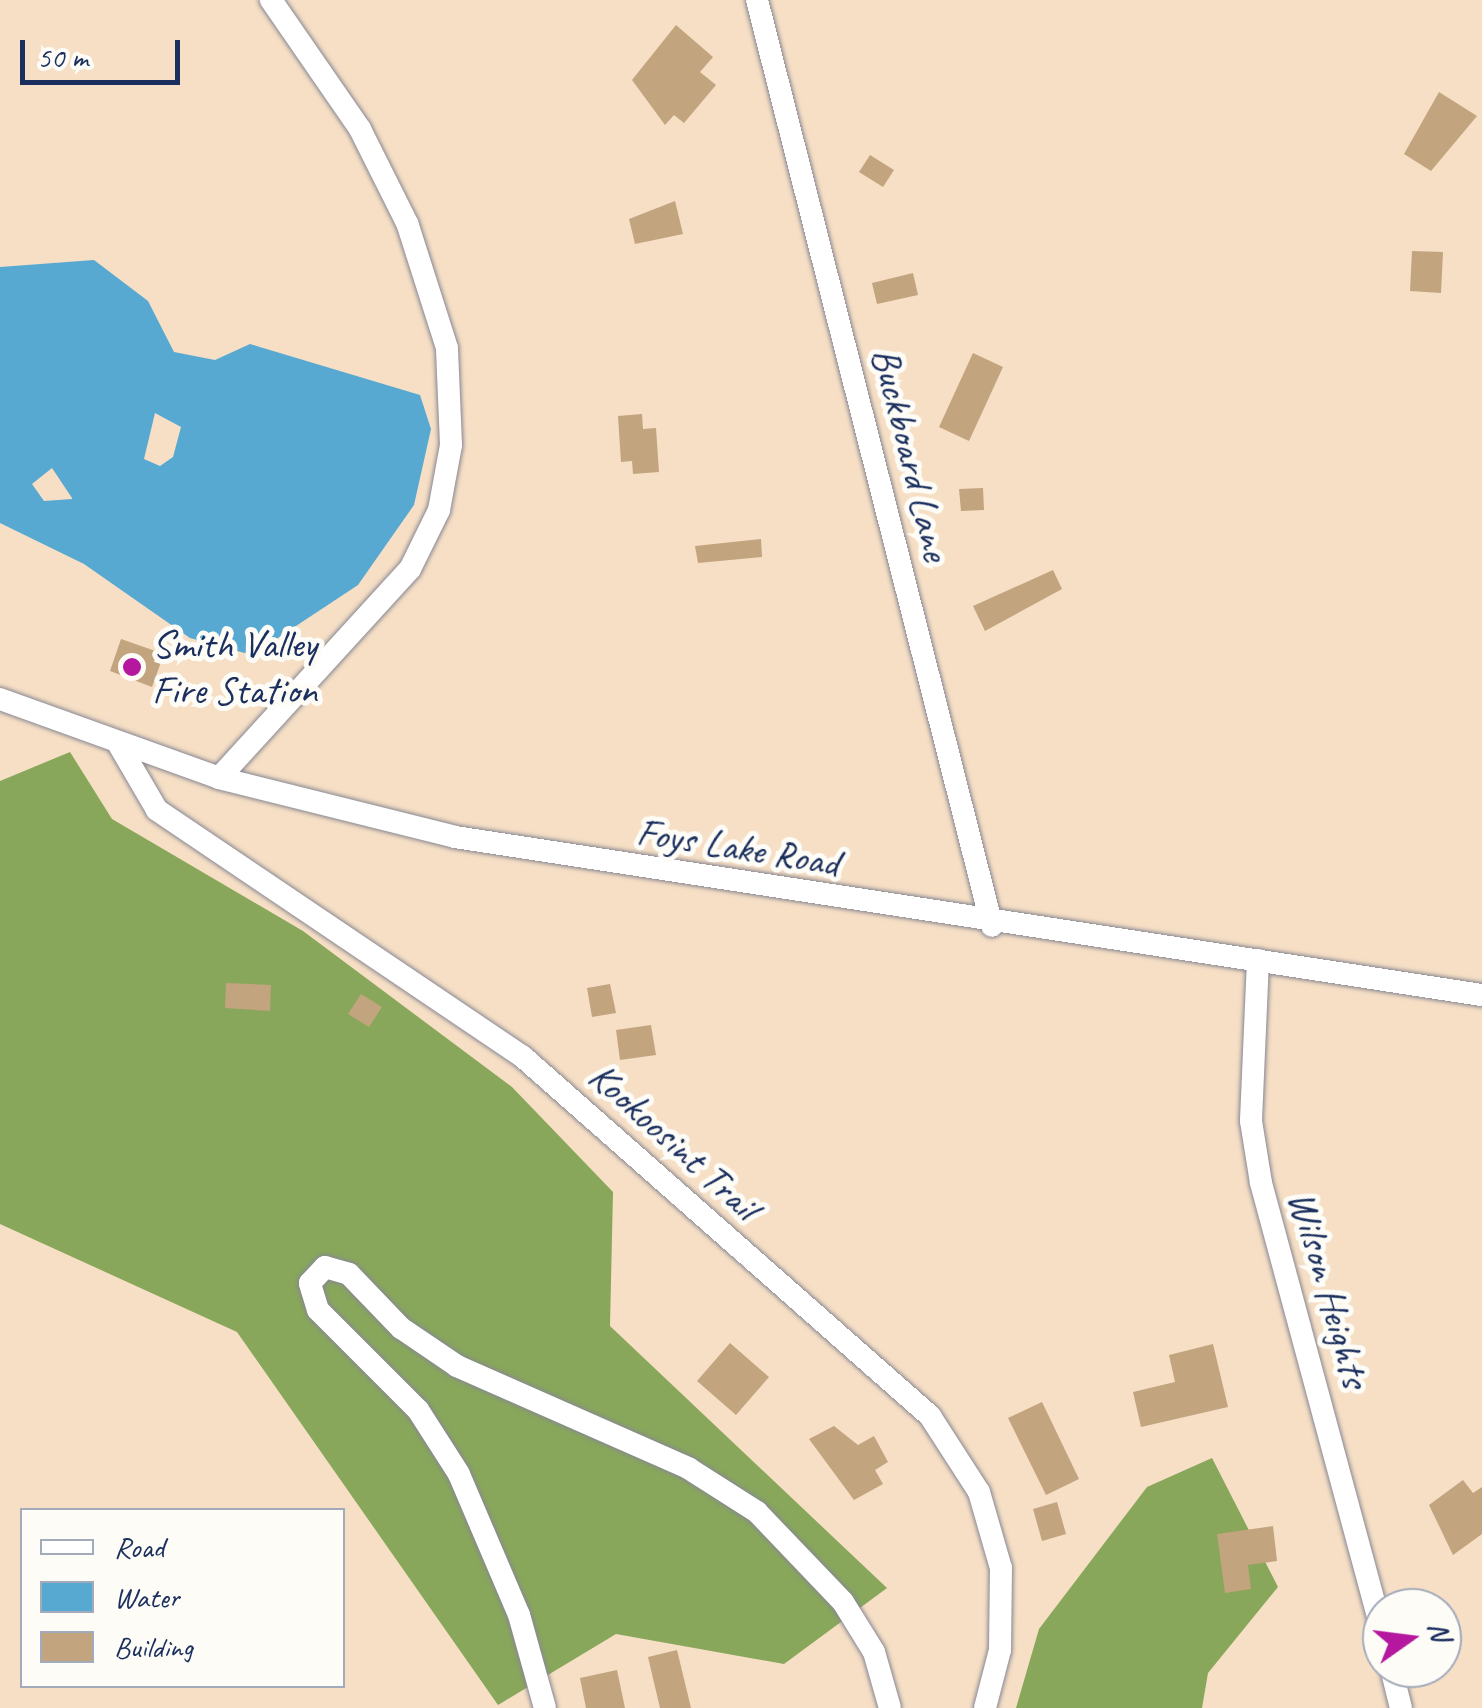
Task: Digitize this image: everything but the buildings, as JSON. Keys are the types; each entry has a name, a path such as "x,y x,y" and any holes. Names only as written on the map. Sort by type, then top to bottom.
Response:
{"street":[{"path":"219,778 410,569 439,510 451,445 447,348 407,224 360,129 271,0"},
{"name":"Buckboard Lane","path":"758,0 992,926"},
{"name":"Foys Lake Road","path":"0,699 219,778 456,838 992,926 1258,960 1482,995"},
{"name":"Kookoosint Trail","path":"119,744 157,810 524,1057 930,1416 979,1492 1002,1568 1000,1650 985,1708"},
{"name":"Wilson Heights","path":"1258,960 1250,1121 1261,1183 1370,1588"},
{"path":"545,1708 519,1615 460,1474 418,1410 318,1310 314,1272 337,1268 438,1355 688,1468 756,1512 844,1602 874,1652 890,1708"}],"green space":[{"path":"70,752 112,819 303,931 512,1087 613,1192 610,1326 887,1588 784,1664 616,1634 498,1705 237,1332 0,1224 0,781"},
{"path":"1212,1458 1278,1587 1208,1673 1202,1708 1016,1708 1039,1629 1147,1487"}],"water":[{"path":"94,260 148,301 174,352 215,360 250,344 420,395 431,429 414,505 358,585 252,655 190,638 84,564 0,523 0,267","holes":["155,413 181,427 173,457 160,466 144,459","52,468 72,498 72,499 44,501 32,484"]}],"place":[{"name":"Smith Valley Fire Station","path":"132,667"}]}
